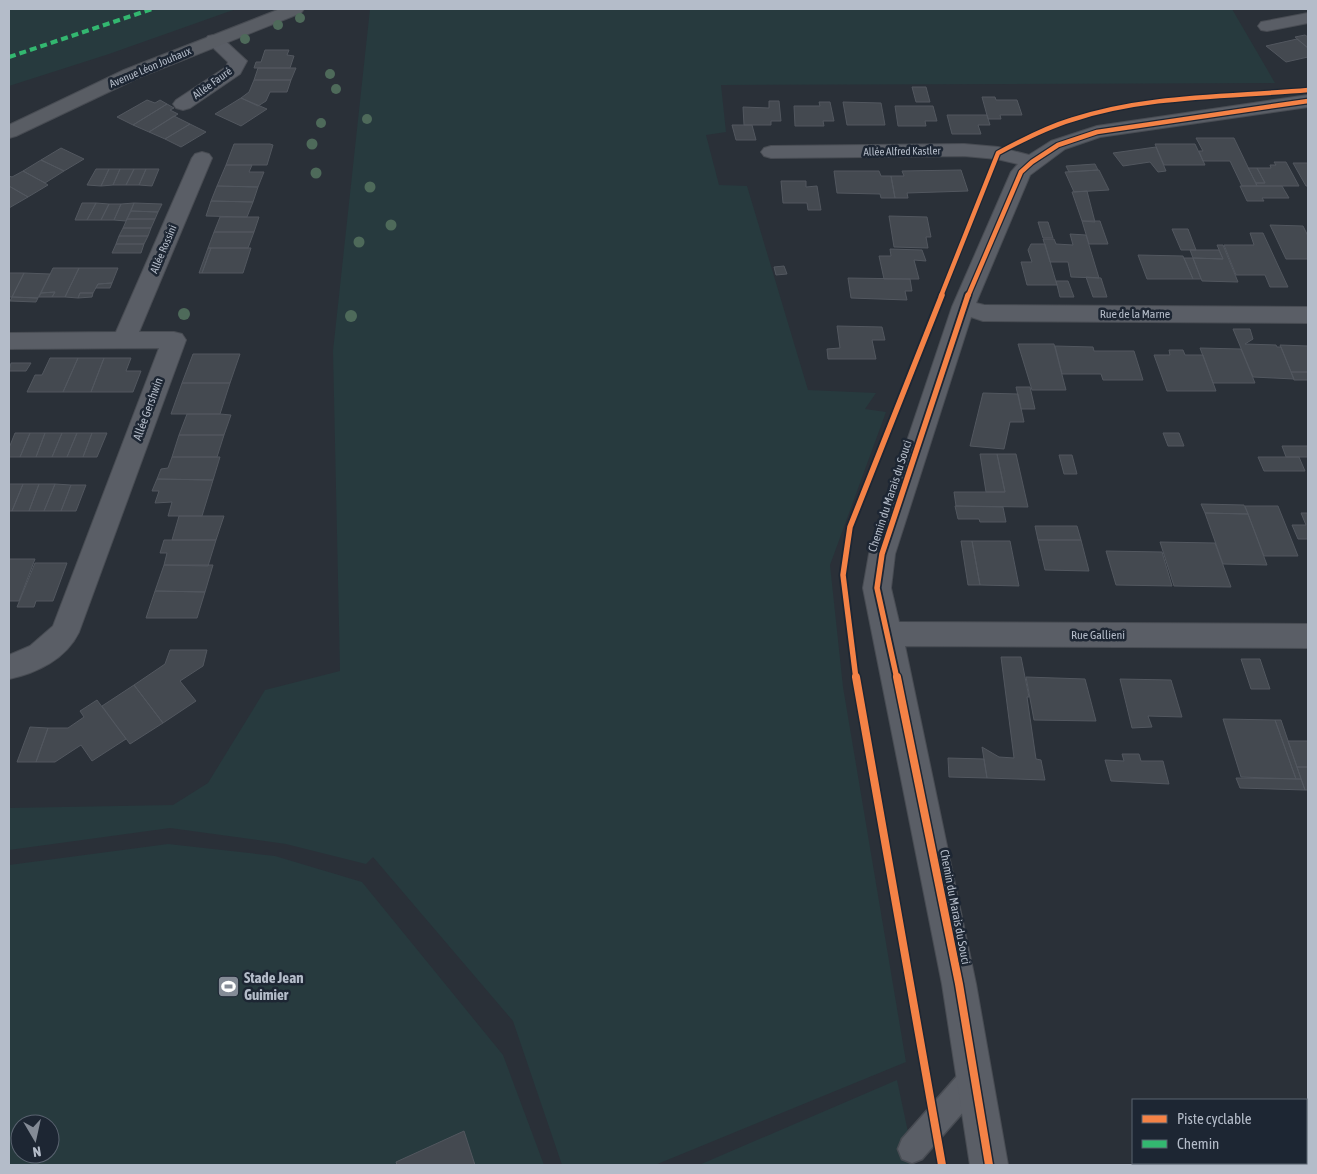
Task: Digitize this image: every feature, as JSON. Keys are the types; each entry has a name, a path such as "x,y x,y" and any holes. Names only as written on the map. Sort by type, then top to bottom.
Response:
{"street":[{"name":"Avenue Léon Jouhaux","path":"9,132 95,90 214,40 295,9"},
{"path":"1267,26 1308,18"},
{"name":"Allée Fauré","path":"183,104 233,70 238,61 214,40"},
{"name":"Chemin du Marais du Souci","path":"990,1165 957,975 877,588 882,554 963,307 1021,172 1058,144 1097,132 1308,101"},
{"name":"Allée Alfred Kastler","path":"771,152 964,150 998,153 1032,162"},
{"name":"Allée Rossini","path":"124,340 202,158"},
{"name":"Rue de la Marne","path":"963,307 983,313 1308,315"},
{"name":"Allée Gershwin","path":"9,341 174,340 65,632 52,648 35,659 9,668"},
{"name":"Rue Gallieni","path":"888,634 1308,636"}],"lane":[{"path":"912,1149 975,1078"}],"green space":[{"path":"9,9 236,9 109,54 9,86"},
{"path":"370,9 1232,9 1275,83 721,85 726,132 706,135 719,185 747,186 808,390 876,393 865,409 886,412 830,565 843,687 906,1062 655,1165 562,1165 513,1021 373,857 366,864 286,844 170,828 9,850 9,808 173,805 208,783 265,690 340,671 333,351"},
{"name":"Stade Jean Guimier","path":"168,844 275,856 362,882 503,1055 544,1165 9,1165 9,865"},
{"path":"897,1080 915,1165 699,1165"}],"building":[{"path":"1305,35 1308,37 1308,48 1295,37"},
{"path":"1297,39 1308,48 1308,57 1286,62 1266,46"},
{"path":"265,50 289,50 287,55 294,56 290,68 254,68 256,62 261,62"},
{"path":"258,68 296,68 291,80 254,80"},
{"path":"254,80 291,80 287,92 270,92 266,101 258,106 241,98 249,92"},
{"path":"912,87 926,87 930,102 916,102"},
{"path":"982,97 995,97 996,100 1017,100 1022,115 1000,115 1001,119 988,119"},
{"path":"241,98 267,109 241,126 215,114"},
{"path":"147,100 155,103 160,100 167,104 133,125 117,117"},
{"path":"769,101 779,101 781,121 771,121 771,125 744,125 743,107 769,108"},
{"path":"819,102 830,102 834,121 823,121 824,126 795,126 794,106 820,106"},
{"path":"843,102 881,103 885,125 847,125"},
{"path":"167,104 174,108 170,110 178,114 149,132 133,125"},
{"path":"895,106 933,106 937,121 925,121 926,126 898,126"},
{"path":"947,115 987,115 990,125 978,125 981,134 952,134"},
{"path":"174,116 190,124 165,139 149,132"},
{"path":"190,124 206,132 181,147 165,139"},
{"path":"732,125 752,125 756,140 736,140"},
{"path":"1196,138 1234,138 1257,186 1242,186 1230,161 1203,161 1199,151 1203,151"},
{"path":"234,144 273,145 267,165 226,165"},
{"path":"1155,144 1195,144 1205,165 1164,165"},
{"path":"1156,147 1166,171 1158,172 1150,162 1123,166 1113,153"},
{"path":"61,148 84,159 64,171 41,160"},
{"path":"41,160 64,171 45,183 23,171"},
{"path":"1274,162 1286,162 1299,186 1257,186 1256,183 1265,183 1257,168 1271,168 1270,165 1276,165"},
{"path":"1293,163 1308,163 1308,186 1306,186"},
{"path":"1095,164 1098,170 1069,172 1066,166"},
{"path":"226,165 252,165 249,172 264,172 258,187 217,186"},
{"path":"1248,168 1257,168 1265,183 1256,183"},
{"path":"96,169 109,169 101,186 87,185"},
{"path":"109,169 120,169 113,185 101,186"},
{"path":"120,169 134,169 126,185 113,185"},
{"path":"134,169 146,169 139,185 126,185"},
{"path":"146,169 159,169 152,186 139,185"},
{"path":"961,170 968,191 907,193 908,198 895,198 891,176 904,176 902,171"},
{"path":"1099,170 1109,190 1074,192 1065,172"},
{"path":"23,171 48,185 28,197 9,186 9,176 12,177"},
{"path":"834,171 879,171 881,176 891,176 895,198 881,198 880,194 837,193"},
{"path":"781,181 806,181 806,187 817,186 821,210 808,210 807,203 783,203"},
{"path":"9,186 28,197 9,208"},
{"path":"217,186 258,187 253,202 211,201"},
{"path":"1240,186 1282,186 1289,198 1262,198 1264,201 1247,201"},
{"path":"1087,191 1095,222 1082,221 1072,192"},
{"path":"211,201 253,202 247,217 206,216"},
{"path":"82,203 96,203 87,220 75,220"},
{"path":"96,203 109,204 101,220 87,220"},
{"path":"134,203 162,204 158,212 131,211"},
{"path":"134,203 126,221 114,220 121,204"},
{"path":"109,204 121,204 114,220 101,220"},
{"path":"131,211 158,212 155,219 127,219"},
{"path":"889,216 927,217 931,237 926,237 928,248 894,247"},
{"path":"220,217 259,217 254,232 214,232"},
{"path":"127,219 155,219 151,228 123,228"},
{"path":"1082,221 1100,221 1108,244 1089,244"},
{"path":"1038,222 1048,222 1053,238 1043,238"},
{"path":"1270,225 1303,226 1308,236 1308,259 1286,259"},
{"path":"123,228 151,228 148,236 119,236"},
{"path":"1172,229 1188,229 1196,250 1181,250"},
{"path":"214,232 254,232 248,248 208,248"},
{"path":"1250,233 1263,233 1288,287 1270,287 1265,275 1236,275 1224,245 1254,245"},
{"path":"1070,234 1086,235 1099,278 1071,277 1068,262 1050,262 1043,239 1054,239 1056,244 1073,245"},
{"path":"119,236 148,236 144,244 116,244"},
{"path":"116,244 144,244 141,253 112,253"},
{"path":"1031,244 1045,244 1057,285 1027,285 1021,262 1032,262 1028,250"},
{"path":"1217,245 1223,245 1238,282 1202,281 1193,258 1223,259"},
{"path":"208,248 211,248 202,273 199,273"},
{"path":"211,248 251,248 243,273 202,273"},
{"path":"890,249 922,250 926,261 914,260 919,279 884,279 879,256 891,256"},
{"path":"1190,250 1219,250 1223,259 1193,258"},
{"path":"1138,255 1183,256 1193,279 1147,279"},
{"path":"1184,258 1193,258 1201,279 1193,279"},
{"path":"784,266 787,274 776,275 774,267"},
{"path":"53,268 79,268 65,297 52,297 55,292 41,293"},
{"path":"79,268 118,268 112,283 98,284 93,293 80,293 78,298 65,297"},
{"path":"9,273 24,273 12,297 9,297"},
{"path":"24,273 50,274 38,298 12,297"},
{"path":"1086,277 1101,278 1107,297 1093,297"},
{"path":"848,278 910,279 912,291 905,291 907,300 851,298"},
{"path":"1056,281 1068,281 1074,297 1060,297"},
{"path":"112,283 110,288 96,288 98,284"},
{"path":"55,292 52,297 39,297 41,293"},
{"path":"80,293 93,293 92,297 78,298"},
{"path":"12,297 38,298 36,302 10,301"},
{"path":"837,326 882,327 885,340 872,340 876,359 828,359 827,349 840,348"},
{"path":"1233,329 1250,329 1253,339 1245,344 1276,345 1281,347 1294,379 1253,377"},
{"path":"1018,344 1054,344 1066,390 1032,390"},
{"path":"1280,345 1308,346 1308,372 1291,372"},
{"path":"1055,346 1093,347 1094,351 1134,351 1143,380 1103,380 1101,374 1062,374"},
{"path":"1200,348 1241,349 1255,383 1213,383"},
{"path":"1169,350 1183,350 1185,355 1203,355 1216,391 1167,391 1154,355 1170,355"},
{"path":"193,354 240,354 230,383 182,383"},
{"path":"50,358 78,358 63,392 27,392 35,375 42,375"},
{"path":"78,358 104,358 91,392 63,392"},
{"path":"104,358 131,358 126,371 141,371 133,392 91,392"},
{"path":"11,363 31,363 26,371 9,371"},
{"path":"1291,372 1308,372 1308,380 1294,380"},
{"path":"182,383 230,383 220,414 171,414"},
{"path":"1016,387 1030,387 1035,409 1021,409"},
{"path":"983,393 1018,394 1024,422 1010,422 1004,449 970,446"},
{"path":"187,414 231,415 224,435 179,435"},
{"path":"15,433 30,433 20,457 9,457 9,448"},
{"path":"30,433 45,433 36,457 20,457"},
{"path":"45,433 62,433 52,457 36,457"},
{"path":"62,433 77,433 67,457 52,457"},
{"path":"77,433 92,433 83,457 67,457"},
{"path":"92,433 107,433 97,457 83,457"},
{"path":"1163,433 1179,433 1184,446 1168,446"},
{"path":"179,435 224,435 217,457 172,457"},
{"path":"1282,446 1308,446 1308,457 1286,457"},
{"path":"980,454 997,454 1005,492 986,492"},
{"path":"997,454 1016,454 1028,507 956,506 954,492 1005,492"},
{"path":"1059,455 1072,455 1077,474 1064,474"},
{"path":"172,457 220,457 213,480 157,479 161,469 168,468"},
{"path":"1258,457 1299,457 1305,471 1264,471"},
{"path":"157,479 213,480 202,516 168,516 172,502 155,503 159,491 152,491"},
{"path":"9,484 23,484 12,511 9,511"},
{"path":"23,484 39,484 29,511 12,511"},
{"path":"39,484 55,484 44,511 29,511"},
{"path":"55,484 71,485 61,511 44,511"},
{"path":"71,485 86,485 76,511 61,511"},
{"path":"1201,504 1244,505 1248,514 1205,513"},
{"path":"955,506 1003,507 1006,522 980,522 979,519 958,519"},
{"path":"1245,506 1278,506 1298,556 1264,556"},
{"path":"1205,513 1248,514 1267,565 1223,564"},
{"path":"1301,513 1308,513 1308,539 1298,539 1292,525 1306,525"},
{"path":"179,516 224,516 216,540 172,540"},
{"path":"1035,526 1077,526 1081,540 1038,540"},
{"path":"164,540 216,540 208,566 164,565 167,553 160,553"},
{"path":"1038,540 1081,540 1089,571 1045,570"},
{"path":"961,541 972,541 980,585 968,585"},
{"path":"972,541 1010,541 1019,586 980,585"},
{"path":"1160,542 1215,543 1231,587 1174,586"},
{"path":"1106,551 1162,552 1172,586 1116,585"},
{"path":"9,559 35,559 19,601 9,601"},
{"path":"35,563 67,563 53,601 36,601 34,607 17,607"},
{"path":"164,565 213,565 205,592 155,591"},
{"path":"155,591 205,592 197,618 146,618"},
{"path":"170,650 207,650 203,666 180,681 196,701 163,723 134,685 165,664"},
{"path":"1001,657 1021,657 1029,697 1027,697 1036,759 1041,760 1045,780 987,778 982,747 999,757 1014,758"},
{"path":"1241,659 1260,659 1270,689 1251,689"},
{"path":"1026,677 1085,679 1096,721 1034,720"},
{"path":"1120,679 1171,680 1182,717 1148,716 1152,727 1132,728"},
{"path":"134,685 163,723 130,744 102,706"},
{"path":"97,700 126,739 92,761 81,745 55,762 36,762 48,728 68,728 84,717 80,711"},
{"path":"1223,719 1275,720 1296,779 1241,777"},
{"path":"1275,720 1281,720 1301,779 1296,779"},
{"path":"30,727 48,728 36,762 17,762"},
{"path":"1288,741 1308,741 1308,767 1297,767"},
{"path":"1122,754 1139,754 1141,761 1163,761 1169,784 1111,781 1105,760 1124,761"},
{"path":"948,758 984,759 987,778 949,777"},
{"path":"1297,767 1308,767 1308,790 1305,790"},
{"path":"1236,778 1301,779 1305,790 1240,788"},
{"path":"464,1131 475,1165 397,1165 396,1162"}],"marked path":[{"path":"9,57 152,9"}],"cycle path":[{"path":"942,1165 852,654 843,575 850,527 998,153 1034,134 1071,120 1109,110 1188,99 1308,90"},
{"path":"989,1165 959,984 877,588 882,554 963,307 1021,172 1032,162 1058,145 1097,132 1308,101"}],"place":[{"name":"Stade Jean Guimier","path":"228,986"}]}
